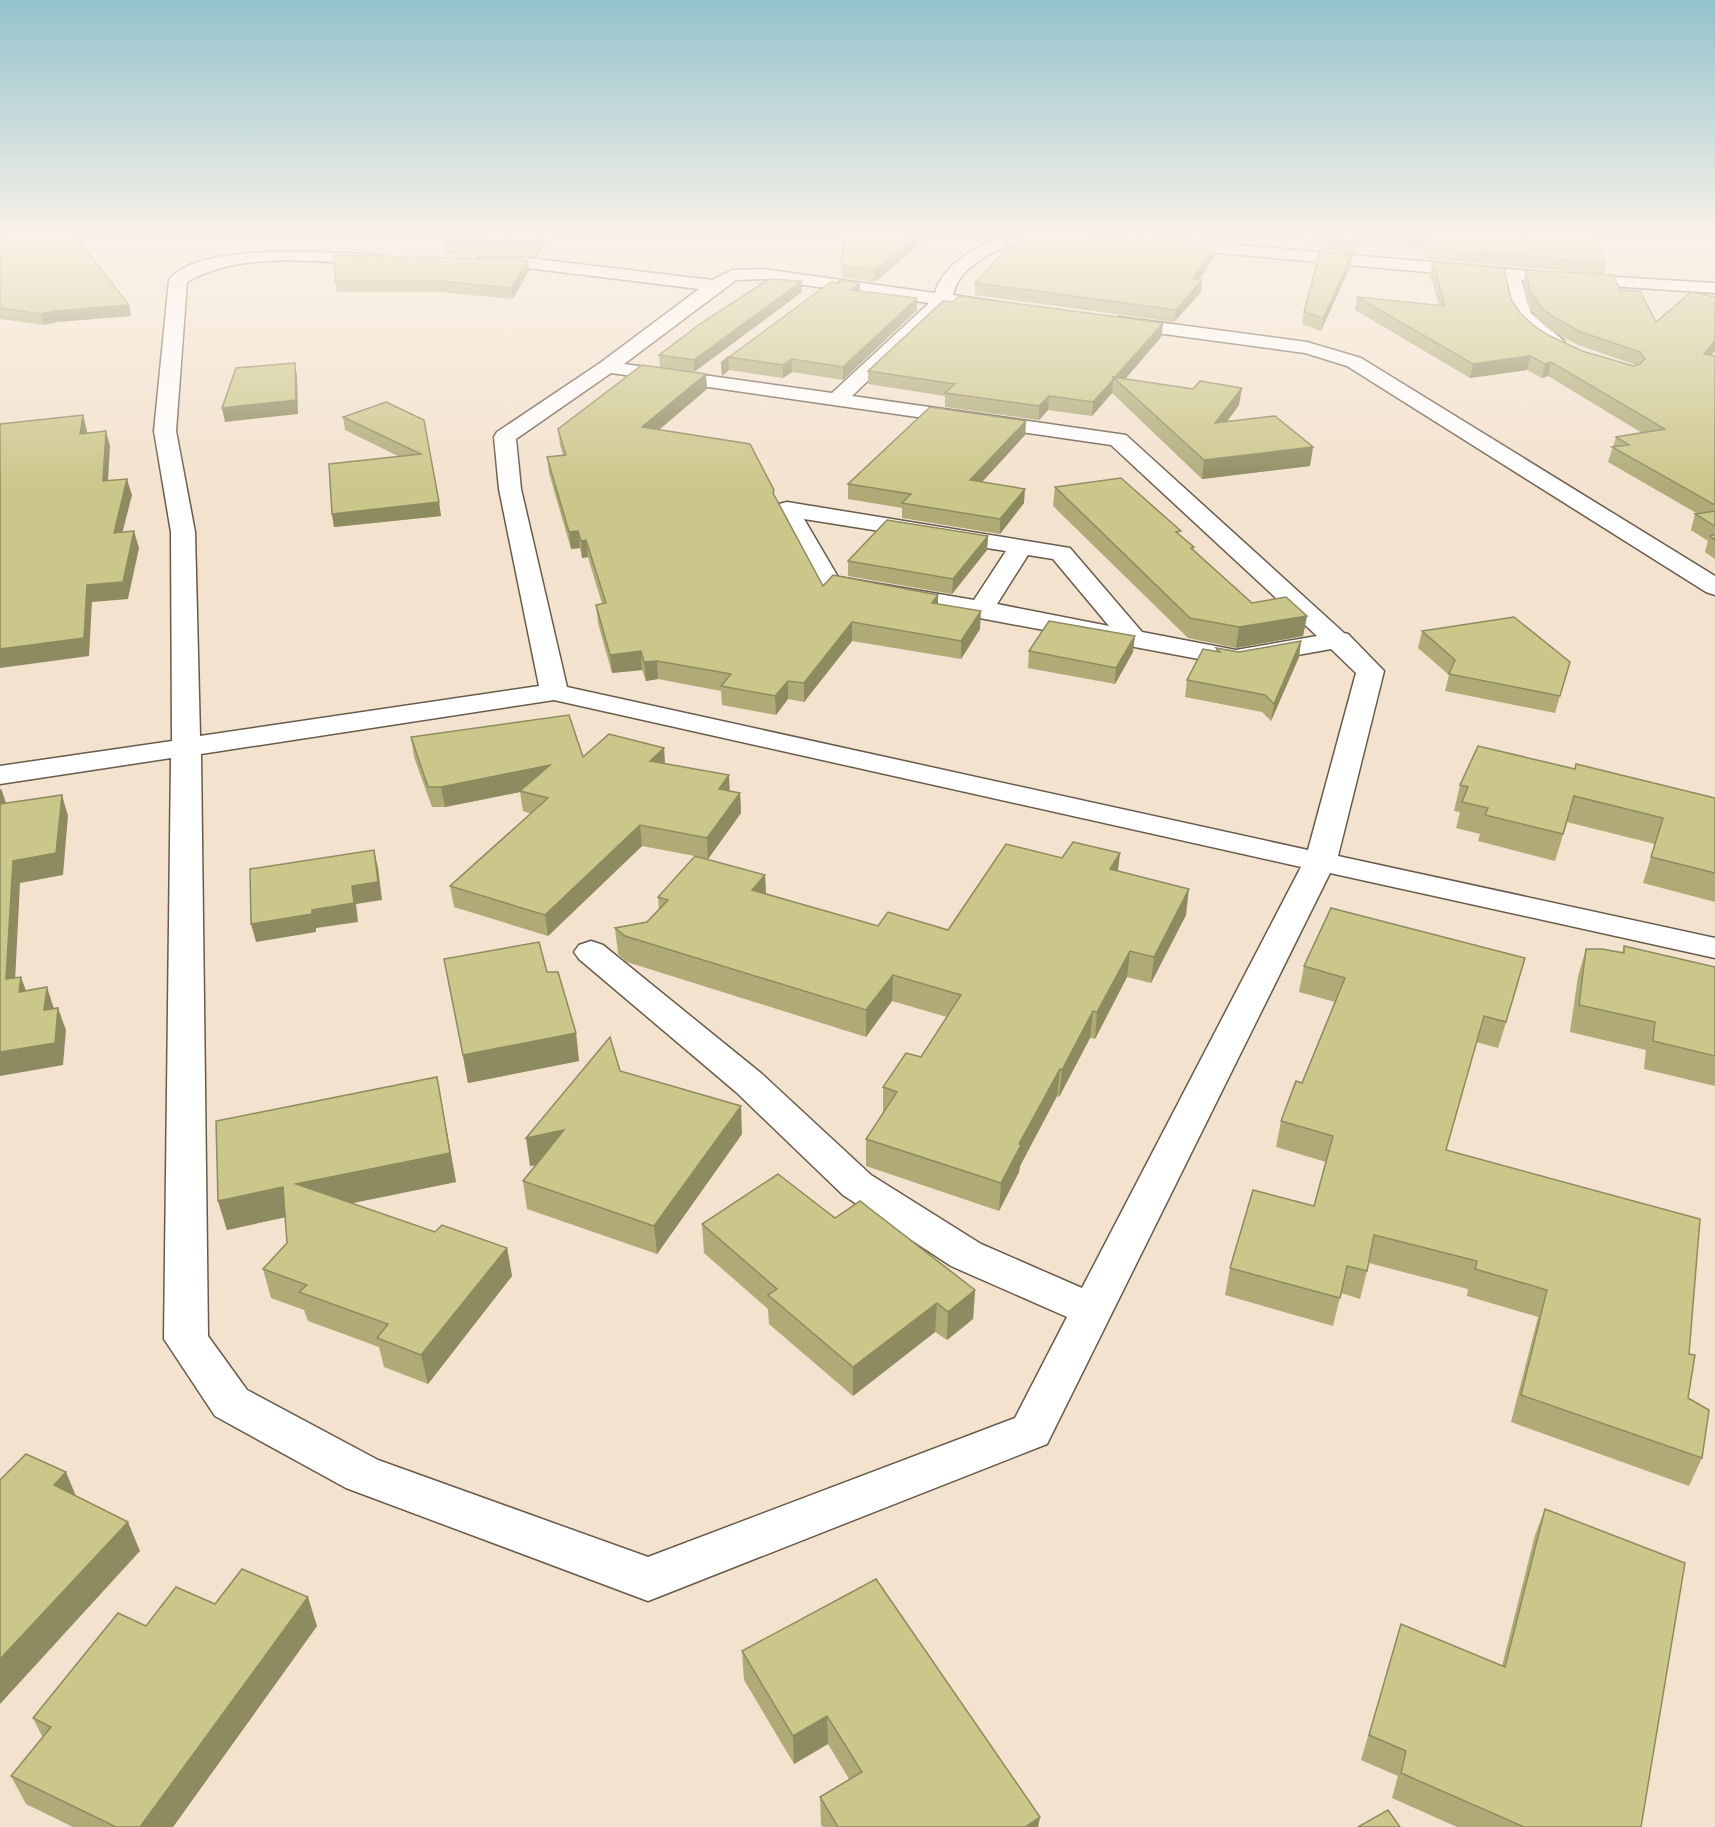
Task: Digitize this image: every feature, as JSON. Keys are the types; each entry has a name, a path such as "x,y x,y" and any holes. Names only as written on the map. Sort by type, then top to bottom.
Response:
{"lane":[{"path":"174,321 165,431 183,532 186,746 186,1339 231,1403 362,1474 648,1579 1031,1431 1321,860 1370,670 1118,440 837,399 708,373 607,367"},
{"path":"554,692 510,489 505,437 607,367 668,321"},
{"path":"837,399 919,321"},
{"path":"1105,321 1307,348 1354,362 1715,587"},
{"path":"1526,321 1568,349"},
{"path":"1133,638 1061,553 787,509 829,583 981,609 1236,658 1339,640"},
{"path":"981,609 1021,546"},
{"path":"0,775 554,692 771,742 1321,860 1715,948"},
{"path":"591,952 749,1083 858,1185 966,1256 1092,1310"}],"building":[{"path":"704,321 747,321 694,360 659,355"},
{"path":"778,321 892,321 843,367 792,359 783,365 729,357"},
{"path":"921,321 1163,323 1093,402 1049,396 1039,406 945,393 955,384 868,371"},
{"path":"1399,321 1529,321 1548,335 1582,351 1633,366 1645,359 1640,352 1581,332 1562,321 1715,321 1715,341 1704,354 1715,356 1715,505 1612,447 1629,445 1616,437 1665,429 1551,362 1545,364 1530,356 1473,364"},
{"path":"295,363 296,400 222,408 236,368"},
{"path":"642,365 706,374 642,427 750,444 774,490 773,493 823,586 833,575 938,595 932,603 981,611 961,641 852,622 804,683 788,681 775,696 721,686 731,674 657,661 644,662 641,651 610,655 596,605 606,603 586,540 581,541 578,531 569,532 547,457 566,455 558,429"},
{"path":"1113,377 1193,389 1200,381 1242,388 1215,423 1275,416 1313,447 1204,460"},
{"path":"386,402 424,420 439,502 332,514 329,464 421,454 343,417"},
{"path":"930,407 1026,421 970,480 1025,489 1000,519 902,503 911,494 848,484"},
{"path":"83,415 80,434 106,431 103,481 127,479 114,533 134,531 123,582 87,585 84,638 0,649 0,424"},
{"path":"1121,478 1181,531 1176,532 1252,603 1286,597 1307,616 1239,627 1190,618 1055,487"},
{"path":"1715,511 1715,526 1695,514"},
{"path":"887,520 988,536 953,579 848,561"},
{"path":"1514,617 1570,662 1560,696 1449,674 1455,660 1422,631"},
{"path":"1049,621 1135,636 1116,668 1029,651"},
{"path":"1301,641 1274,704 1265,695 1187,680 1203,649 1220,652 1216,648 1239,652"},
{"path":"569,715 583,757 609,734 664,748 650,761 729,775 719,789 740,793 707,838 640,825 545,915 450,886 548,798 520,791 550,765 441,787 428,787 411,737"},
{"path":"1478,746 1575,769 1576,764 1715,798 1715,873 1651,857 1663,818 1574,796 1563,834 1485,815 1488,808 1462,802 1468,787 1460,785"},
{"path":"62,795 56,853 13,861 6,979 21,977 19,992 47,987 44,1010 58,1008 55,1043 0,1052 0,804"},
{"path":"1073,842 1120,853 1110,869 1189,889 1154,957 1130,951 1097,1012 1093,1011 1062,1070 1060,1069 1019,1144 1021,1145 1001,1183 866,1139 897,1092 883,1087 906,1053 921,1057 961,995 893,975 866,1010 625,936 615,928 647,922 668,900 658,897 695,856 765,875 752,890 878,926 888,912 948,930 1006,844 1062,858"},
{"path":"374,850 378,882 352,886 354,903 312,910 312,914 251,924 250,869"},
{"path":"1331,908 1525,958 1506,1022 1484,1016 1446,1150 1700,1219 1689,1354 1695,1355 1688,1398 1709,1410 1702,1458 1521,1395 1547,1290 1475,1269 1477,1261 1374,1235 1367,1271 1347,1266 1340,1298 1230,1268 1253,1190 1314,1206 1333,1136 1281,1121 1296,1081 1302,1083 1345,978 1304,966"},
{"path":"539,942 547,972 558,972 576,1033 463,1055 444,959"},
{"path":"1624,946 1715,967 1715,1056 1653,1041 1655,1022 1579,1005 1586,949 1624,953"},
{"path":"610,1037 620,1071 741,1106 654,1226 523,1181 564,1130 526,1138"},
{"path":"437,1077 450,1153 296,1184 435,1232 442,1225 507,1248 421,1355 377,1338 388,1324 299,1292 307,1285 263,1269 287,1243 283,1187 218,1201 216,1121"},
{"path":"778,1174 835,1218 860,1201 975,1290 948,1312 937,1303 853,1367 768,1295 777,1289 702,1224"},
{"path":"26,1454 66,1472 54,1485 128,1522 0,1659 0,1480"},
{"path":"1545,1509 1685,1563 1641,1827 1524,1827 1401,1773 1406,1751 1369,1735 1401,1624 1505,1667"},
{"path":"242,1569 308,1597 140,1827 116,1827 11,1776 51,1727 33,1718 118,1613 146,1626 176,1587 215,1604"},
{"path":"876,1579 1040,1817 1025,1827 838,1827 820,1797 862,1772 827,1716 793,1736 742,1651"},
{"path":"1388,1810 1400,1827 1358,1827"}]}
